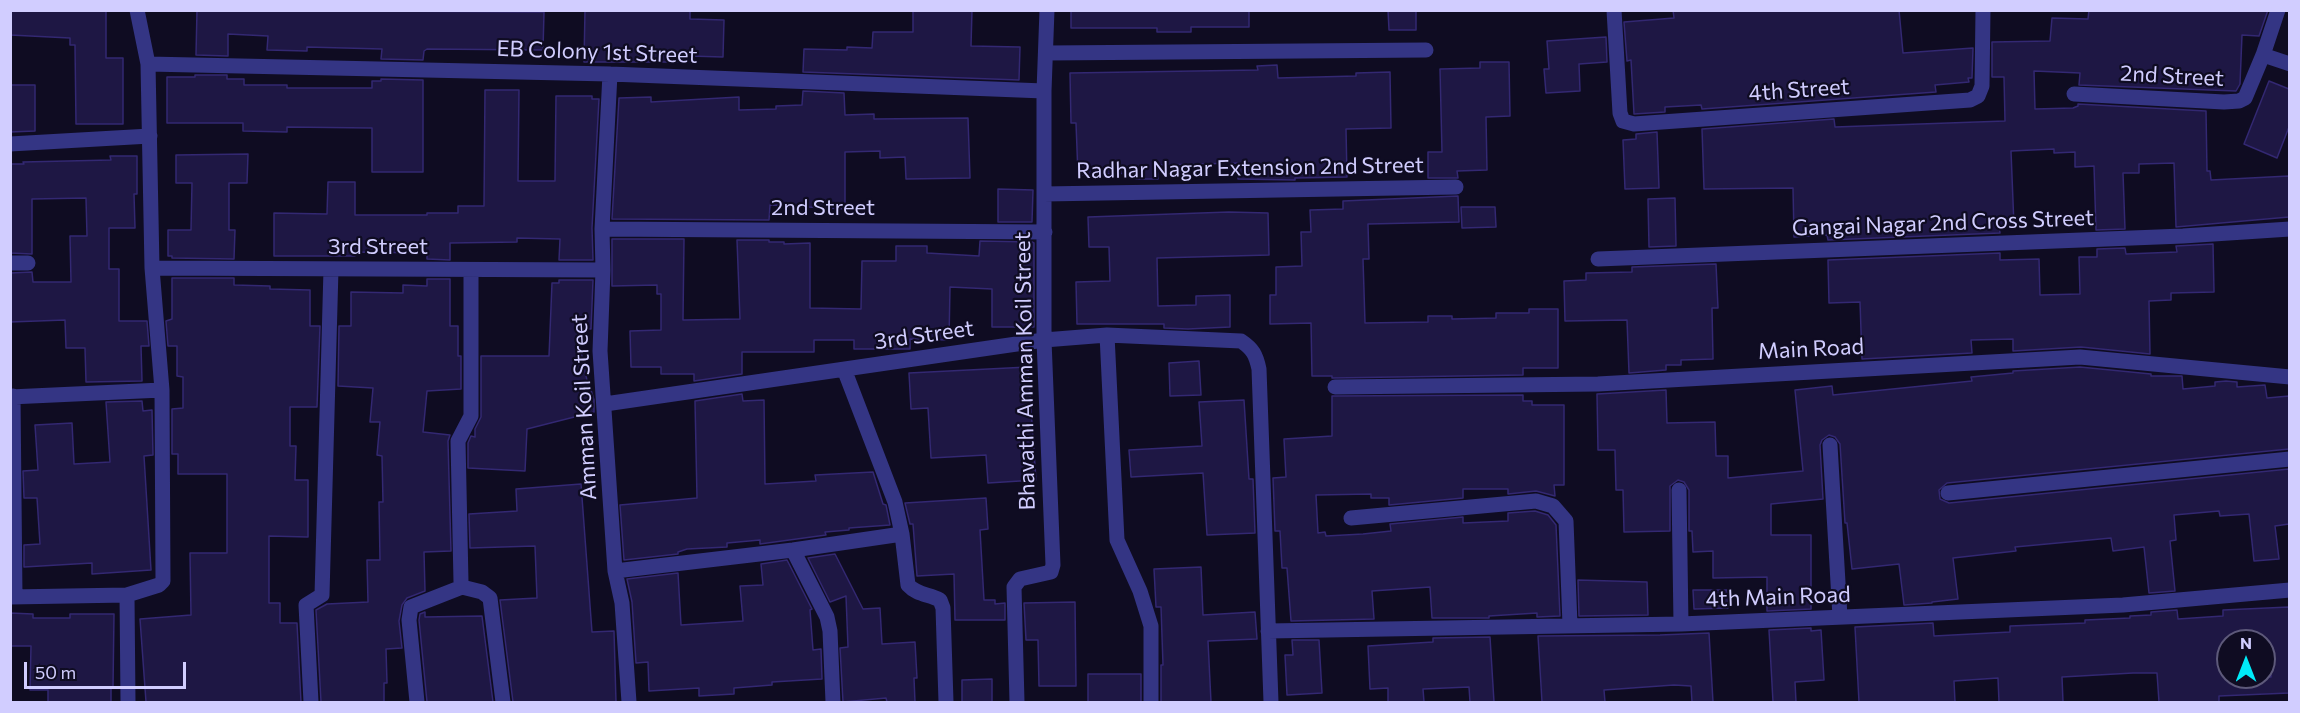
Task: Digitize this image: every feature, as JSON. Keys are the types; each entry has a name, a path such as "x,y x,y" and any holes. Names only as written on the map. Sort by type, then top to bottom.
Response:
{"street":[{"path":"137,10 148,63 152,268 162,390 163,581 159,585 127,595 13,597 12,397 162,390"},
{"name":"Bhavathi Amman Koil Street","path":"1017,702 1014,587 1020,579 1051,572 1053,565 1044,340 1044,91 1047,10"},
{"name":"4th Street","path":"1614,10 1620,113 1623,121 1634,124 1971,100 1977,96 1982,86 1983,10"},
{"name":"2nd Street","path":"2074,94 2239,101 2245,98 2278,10"},
{"path":"1047,53 1426,50"},
{"path":"2263,55 2289,64"},
{"name":"EB Colony 1st Street","path":"148,63 610,74 1044,91"},
{"name":"Amman Koil Street","path":"610,74 602,230 600,351 615,571 622,603 629,702"},
{"path":"10,144 150,136"},
{"name":"Radhar Nagar Extension 2nd Street","path":"1044,194 1456,187"},
{"name":"2nd Street","path":"602,230 1045,232"},
{"name":"Gangai Nagar 2nd Cross Street","path":"1598,259 2289,230"},
{"path":"10,263 28,263"},
{"name":"3rd Street","path":"152,268 603,270"},
{"path":"311,702 306,605 322,595 331,269"},
{"path":"462,587 459,555 458,441 471,416 471,270"},
{"path":"1107,335 1117,540 1140,591 1151,626 1151,702"},
{"name":"3rd Street","path":"605,404 1044,340 1107,335 1241,341 1251,348 1259,369 1268,632"},
{"name":"Main Road","path":"1335,387 1598,384 2080,357 2289,377"},
{"path":"844,369 895,502 902,534 908,585 914,591 932,595 940,600 943,608 946,702"},
{"path":"1830,445 1840,617"},
{"path":"1948,494 2289,459"},
{"path":"1679,490 1681,624"},
{"path":"1351,518 1536,501 1553,506 1566,521 1570,625"},
{"path":"615,571 793,550 902,534"},
{"path":"793,550 827,617 830,631 833,702"},
{"path":"417,702 409,620 411,607 462,587 482,592 490,598 502,702"},
{"name":"4th Main Road","path":"1268,632 1681,624 2123,605 2289,590"},
{"path":"127,595 128,702"},
{"path":"1268,632 1271,702"}],"building":[{"path":"10,10 106,10 106,58 123,58 123,124 76,124 75,45 70,45 70,38 10,35"},
{"path":"197,10 544,12 543,50 427,49 424,51 423,60 381,59 382,49 307,47 307,51 267,50 268,36 228,34 228,56 196,55"},
{"path":"585,10 690,11 690,19 724,20 723,57 689,56 689,62 584,62"},
{"path":"913,10 972,10 971,46 1020,47 1019,80 803,72 804,49 872,48 873,32 913,32"},
{"path":"1071,10 1249,10 1249,27 1191,27 1191,32 1157,32 1157,28 1071,28"},
{"path":"1388,10 1416,10 1416,30 1389,30"},
{"path":"1673,10 1899,10 1903,53 1973,48 1972,78 1968,78 1969,82 1935,85 1936,92 1702,109 1701,105 1665,107 1665,112 1634,114 1631,60 1627,61 1624,22 1674,18"},
{"path":"2089,10 2268,10 2259,36 2242,35 2240,84 2236,91 2079,85 2080,73 2034,71 2035,109 2073,108 2078,104 2206,111 2207,171 2210,171 2211,180 2289,176 2289,217 2176,227 2174,163 2139,164 2139,173 2123,173 2125,229 2096,230 2094,166 2075,167 2075,152 2054,153 2054,149 2011,151 2014,226 1999,226 2000,233 1828,240 1827,235 1794,237 1793,188 1704,189 1702,129 1834,119 1835,127 2005,121 2004,77 1992,77 1992,42 2050,41 2052,18 2088,19"},
{"path":"1606,37 1607,62 1579,64 1580,91 1546,93 1544,69 1549,69 1547,41"},
{"path":"1480,62 1509,62 1510,116 1486,117 1487,170 1457,171 1458,178 1428,178 1428,152 1442,152 1440,69 1480,68"},
{"path":"1277,65 1278,78 1356,76 1356,73 1390,72 1391,128 1346,129 1347,177 1295,178 1295,180 1238,179 1238,163 1157,165 1158,179 1136,179 1136,173 1078,175 1076,123 1071,123 1070,73 1258,70 1257,66"},
{"path":"195,75 227,75 227,79 244,79 244,85 287,85 287,88 372,88 372,81 381,81 381,79 423,80 423,172 372,172 372,128 287,127 287,132 243,131 243,123 167,123 167,77 195,77"},
{"path":"2269,81 2289,89 2289,127 2277,158 2244,144"},
{"path":"10,85 35,85 35,131 10,132"},
{"path":"485,90 519,90 518,181 555,181 556,96 592,96 592,99 599,99 592,228 593,260 559,260 560,239 517,238 517,242 450,243 450,260 427,259 427,253 355,252 355,256 274,256 274,213 327,214 328,182 355,182 355,215 458,213 458,206 484,206"},
{"path":"803,91 844,93 845,115 874,114 874,119 968,118 970,178 906,179 905,157 880,158 880,151 845,152 845,209 770,205 769,220 612,219 619,98 651,97 651,102 739,97 739,110 776,109 776,106 802,105"},
{"path":"1657,132 1659,188 1625,189 1623,140 1636,139 1636,134"},
{"path":"248,154 247,183 229,183 229,230 235,230 234,259 172,258 168,256 168,230 191,230 192,183 176,183 176,155"},
{"path":"110,156 137,156 137,194 134,194 135,228 109,228 109,269 119,269 119,321 147,321 149,346 141,346 142,381 86,382 85,348 66,348 65,320 10,322 10,273 32,272 33,282 71,282 70,236 87,236 86,198 32,199 32,254 10,253 10,164 111,160"},
{"path":"998,189 1033,190 1032,222 998,222"},
{"path":"1458,196 1459,222 1368,224 1369,259 1363,259 1365,323 1428,322 1428,316 1452,316 1452,319 1496,318 1496,313 1529,313 1529,309 1558,309 1558,368 1523,368 1523,375 1332,378 1332,376 1312,376 1311,323 1270,324 1270,295 1276,295 1276,267 1302,266 1301,232 1311,232 1310,210 1343,209 1343,201"},
{"path":"1675,198 1676,246 1649,247 1648,199"},
{"path":"1461,207 1495,207 1496,227 1462,228"},
{"path":"1229,212 1268,213 1269,255 1157,258 1158,306 1196,305 1196,296 1230,295 1230,327 1188,329 1164,328 1164,324 1077,324 1076,282 1110,281 1109,247 1089,247 1088,217"},
{"path":"612,239 684,239 683,320 740,319 737,240 769,240 769,242 784,242 784,244 810,243 810,308 861,309 862,261 896,261 896,246 927,246 927,253 979,256 980,241 1032,242 1034,243 1034,327 992,327 992,289 950,287 949,340 910,339 910,349 854,349 854,340 814,340 814,352 742,352 742,374 694,381 694,374 661,374 661,367 631,367 630,331 661,330 661,294 657,294 657,285 612,286"},
{"path":"2213,244 2214,292 2171,293 2171,300 2149,301 2150,354 2081,347 2013,351 2013,339 1971,340 1972,353 1862,359 1860,302 1829,303 1828,260 2000,253 2000,260 2039,259 2040,295 2080,294 2079,257 2097,257 2097,249 2125,248 2126,254 2177,252 2176,246"},
{"path":"1716,264 1718,308 1712,308 1713,359 1681,360 1681,365 1666,365 1666,370 1629,373 1627,320 1565,321 1564,281 1586,280 1586,273 1632,272 1632,267"},
{"path":"172,278 234,278 234,285 310,290 310,326 320,326 317,407 290,407 290,446 296,446 295,480 308,480 308,537 269,536 269,603 280,603 280,623 297,623 301,702 146,702 140,619 191,615 190,553 227,553 227,474 178,474 178,454 172,454 172,409 183,408 183,377 177,376 177,346 168,346 166,321 172,319"},
{"path":"427,279 450,279 450,326 458,326 458,356 461,356 461,389 427,391 423,432 450,435 448,441 451,551 424,552 425,591 407,598 402,605 399,621 402,648 386,649 387,683 384,683 384,702 321,702 316,610 327,604 368,602 367,560 380,560 379,502 383,502 382,456 377,455 380,422 370,422 373,388 338,386 339,326 351,326 351,292 403,293 403,285 427,286"},
{"path":"559,280 593,280 591,329 576,328 589,390 594,400 594,412 527,429 525,471 468,468 468,443 471,436 475,437 475,429 481,417 481,356 549,356 552,283 559,283"},
{"path":"1199,361 1201,395 1170,396 1169,363"},
{"path":"1028,367 1036,480 988,483 986,455 931,458 928,408 911,409 909,373"},
{"path":"2080,367 2151,374 2151,376 2182,376 2183,389 2215,386 2215,382 2226,381 2237,382 2237,387 2265,385 2267,398 2289,396 2289,449 1947,483 1939,490 1940,499 1949,503 2289,469 2289,524 2275,526 2279,559 2254,561 2249,514 2220,516 2219,511 2174,515 2176,540 2170,541 2175,591 2149,593 2144,547 2113,551 2111,538 2015,547 2016,551 1953,558 1958,599 1904,605 1899,564 1852,569 1847,523 1845,523 1840,444 1835,437 1829,435 1822,440 1820,445 1823,499 1771,504 1771,535 1811,535 1811,609 1767,611 1767,577 1713,578 1713,551 1693,552 1692,531 1689,531 1689,490 1684,482 1678,480 1670,486 1670,531 1624,532 1623,490 1616,490 1615,450 1598,450 1597,394 1666,390 1667,423 1715,422 1716,456 1728,456 1728,478 1803,471 1795,390 1832,386 1833,395 1972,381 1971,377 2013,373 2013,371"},
{"path":"742,394 743,401 764,400 765,484 816,481 815,475 873,472 883,504 886,505 890,525 849,528 849,530 825,532 826,535 760,544 760,540 727,543 727,547 687,549 678,554 624,560 620,505 697,498 695,401"},
{"path":"1523,395 1523,401 1532,401 1532,405 1564,405 1564,485 1554,485 1555,496 1536,491 1508,494 1508,489 1463,489 1463,498 1389,505 1389,498 1371,498 1371,494 1316,495 1318,533 1325,532 1326,536 1391,531 1390,524 1463,517 1463,523 1508,521 1508,513 1535,511 1548,515 1556,525 1560,616 1537,617 1537,613 1489,616 1489,618 1432,618 1430,587 1372,591 1374,619 1291,621 1287,568 1282,568 1280,531 1275,531 1273,478 1286,477 1284,439 1332,436 1332,396"},
{"path":"1244,400 1249,479 1253,479 1255,533 1207,535 1203,473 1131,477 1129,450 1202,446 1199,402"},
{"path":"142,401 143,411 152,410 153,455 144,456 151,570 92,574 92,563 24,567 24,545 40,544 37,498 24,498 23,471 38,470 35,425 72,423 74,464 110,462 106,402"},
{"path":"581,484 592,632 614,631 616,702 513,702 500,600 537,598 535,546 470,548 469,514 517,511 516,489"},
{"path":"986,498 988,529 980,530 984,600 995,600 995,604 1005,603 1005,620 955,620 954,574 917,576 913,524 910,524 905,503"},
{"path":"835,554 863,609 880,608 882,644 915,642 917,678 914,678 915,702 887,702 886,698 843,702 840,648 848,647 846,596 830,602 808,558"},
{"path":"787,560 812,609 810,610 813,650 821,649 822,679 772,682 772,685 734,688 734,694 699,696 699,688 649,691 648,662 636,663 632,602 627,579 678,573 681,625 743,621 740,586 763,585 761,564"},
{"path":"1201,567 1203,615 1255,612 1257,639 1208,641 1211,702 1161,702 1161,665 1163,665 1161,607 1156,607 1154,569"},
{"path":"1578,580 1647,582 1648,615 1579,616"},
{"path":"1693,590 1727,590 1728,608 1694,609"},
{"path":"1075,602 1076,686 1039,686 1038,640 1026,640 1024,603"},
{"path":"2289,607 2289,693 2219,696 2219,702 2159,702 2157,673 2133,673 2062,677 2063,702 1999,702 1998,678 1954,681 1955,702 1859,702 1855,627 1933,623 1934,636 2010,632 2010,626 2085,623 2085,620 2130,618 2130,616 2151,615 2151,612 2177,610 2178,619 2223,616 2223,610"},
{"path":"425,612 425,617 482,616 493,702 427,702 419,620 420,614"},
{"path":"10,613 33,614 33,618 70,618 70,614 114,614 111,702 48,702 48,690 30,690 31,646 10,646"},
{"path":"1811,628 1811,631 1821,630 1824,680 1795,682 1796,702 1773,702 1769,630"},
{"path":"1709,633 1713,702 1692,702 1691,686 1674,685 1604,690 1605,702 1542,702 1538,636"},
{"path":"1490,637 1494,702 1470,702 1469,687 1423,689 1424,702 1388,702 1388,688 1370,689 1368,646 1433,642 1433,638"},
{"path":"1292,640 1319,640 1322,693 1287,695 1285,655 1293,655"},
{"path":"1088,674 1141,674 1141,702 1088,702"},
{"path":"992,679 992,702 962,702 962,680"}]}
